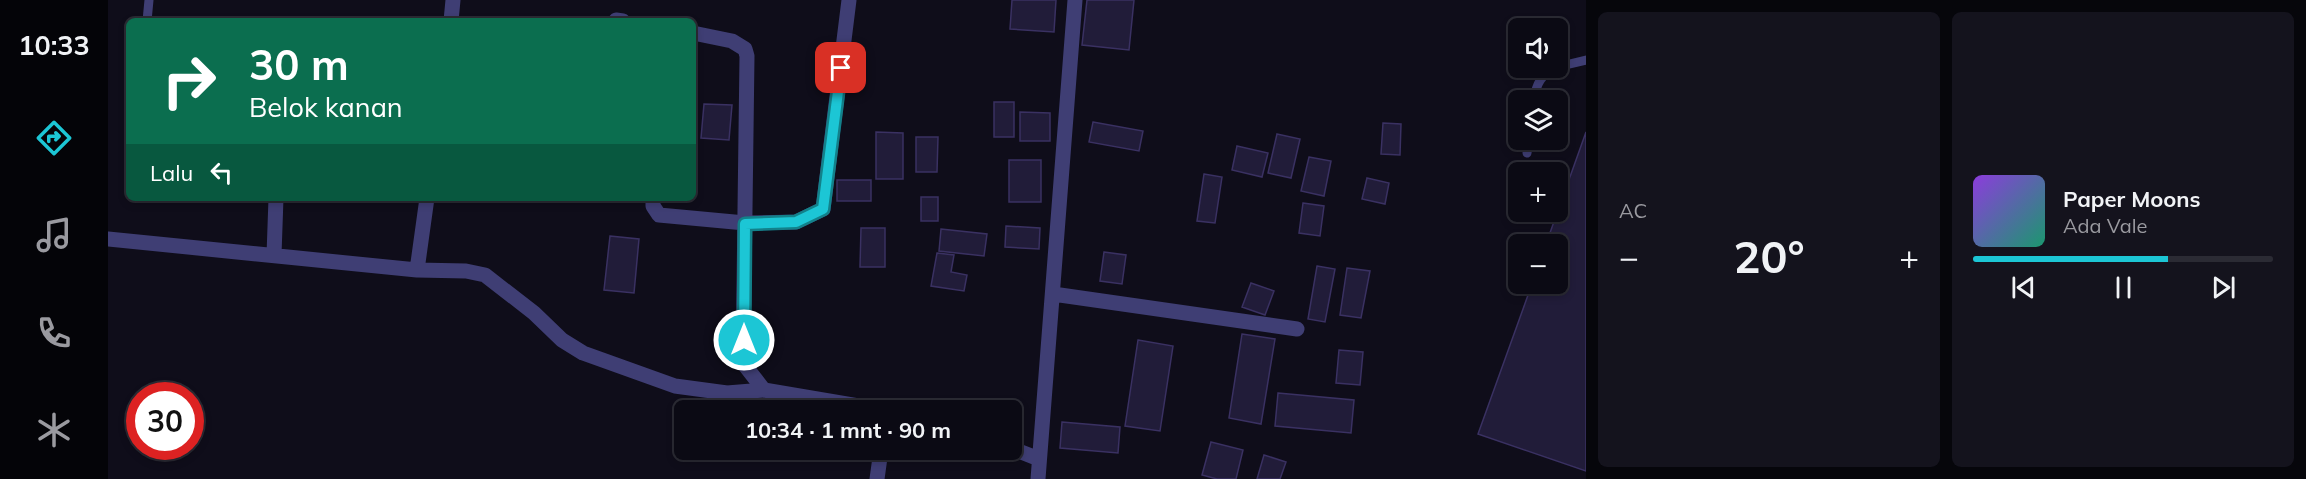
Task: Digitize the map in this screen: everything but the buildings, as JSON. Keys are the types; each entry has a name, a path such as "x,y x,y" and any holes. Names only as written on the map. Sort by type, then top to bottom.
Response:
{"street":[{"path":"451,18 453,0"},
{"path":"653,201 653,206 659,215 745,224 796,222 823,209 849,0"},
{"path":"1038,479 1075,0"},
{"path":"696,34 732,41 745,49 747,56 744,363 764,390"},
{"path":"274,255 276,201"},
{"path":"417,270 427,201"},
{"path":"108,239 417,270 466,271 485,275 534,313 562,340 583,353 675,386 727,393 764,390 823,400"},
{"path":"1053,294 1297,329"},
{"path":"1022,452 1039,459"},
{"path":"877,479 880,460"}],"lane":[{"path":"147,18 149,0"},
{"path":"1568,64 1586,60"}],"route":[{"path":"744,340 745,224 796,222 823,209 841,68"}]}
